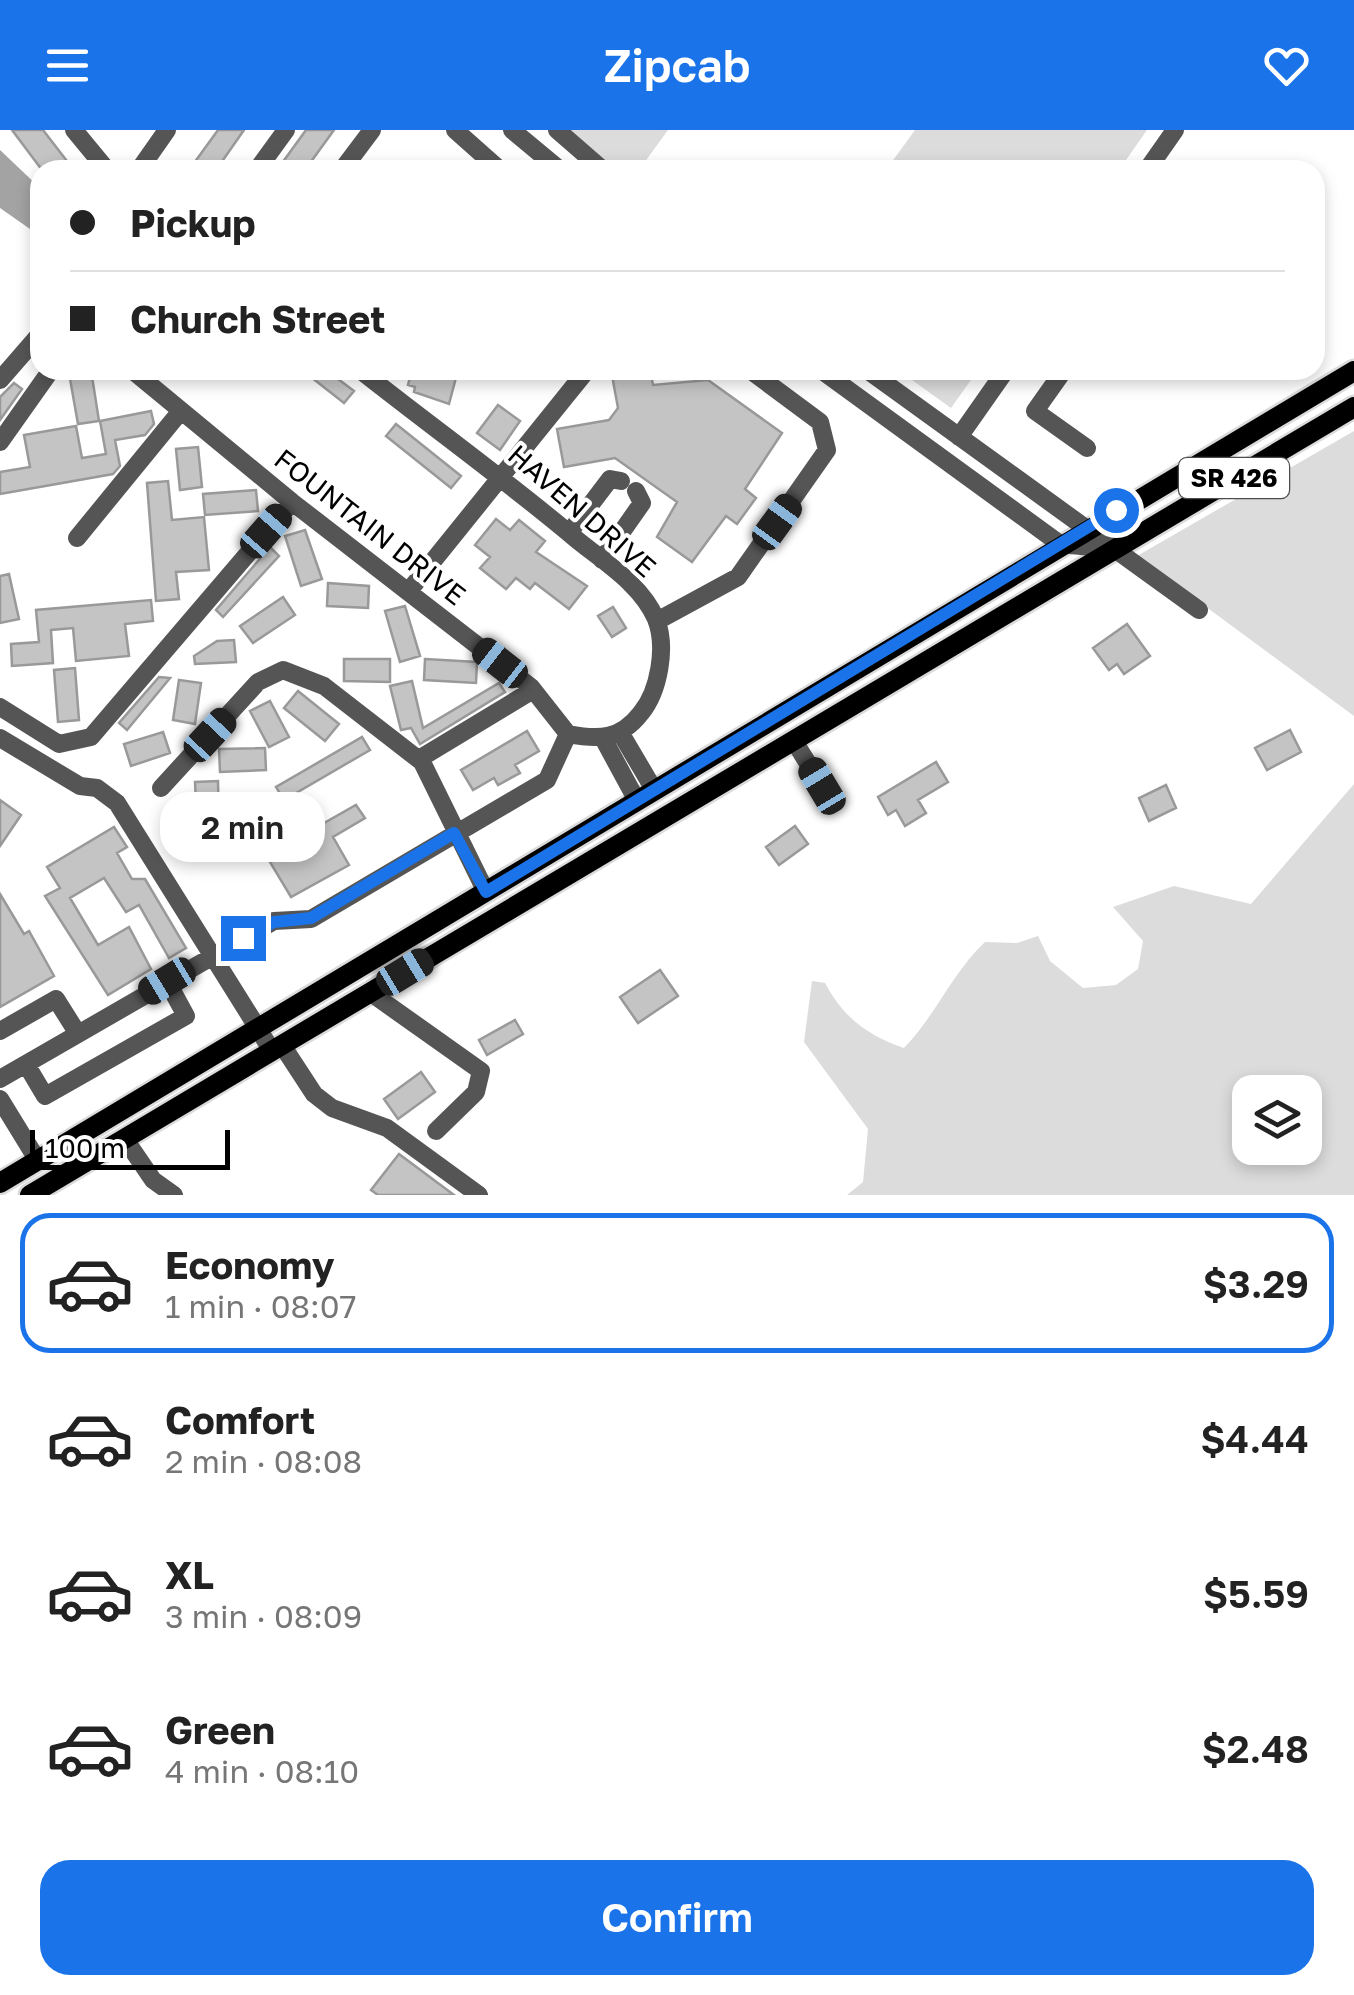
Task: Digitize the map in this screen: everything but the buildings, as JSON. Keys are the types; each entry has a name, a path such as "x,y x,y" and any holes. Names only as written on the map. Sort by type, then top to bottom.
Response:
{"main road":[{"name":"SR 426","path":"0,1184 1060,544 1354,371"},
{"name":"SR 426","path":"30,1195 1354,407"}],"street":[{"path":"74,130 99,160"},
{"path":"146,160 168,130"},
{"path":"264,160 286,130"},
{"path":"350,160 372,130"},
{"path":"455,130 489,160"},
{"path":"512,130 548,160"},
{"path":"558,130 592,160"},
{"path":"1153,160 1175,130"},
{"path":"4,372 30,345"},
{"path":"0,442 44,380"},
{"name":"FOUNTAIN DRIVE","path":"143,380 533,690 568,734"},
{"name":"HAVEN DRIVE","path":"377,380 504,478 636,588 657,622 659,660 654,696 612,736"},
{"path":"408,592 504,478 579,380"},
{"path":"657,622 738,577 827,450 820,422 763,380"},
{"path":"836,380 1060,544 1114,549"},
{"path":"881,380 1199,610"},
{"path":"958,437 999,380"},
{"path":"1057,380 1035,411 1087,448"},
{"path":"76,538 180,412"},
{"path":"569,533 610,479 629,486 642,503 602,560"},
{"path":"0,706 59,744 91,737 292,502"},
{"path":"161,788 258,682 283,670 324,686 418,759 486,892"},
{"path":"418,759 533,690"},
{"path":"0,1079 212,954 274,922 311,918 547,780 568,734 612,736 645,794"},
{"path":"0,738 80,786 97,788 117,803 259,1029 314,1094 332,1108 386,1128 478,1195"},
{"path":"794,741 822,786"},
{"path":"26,1064 45,1096 186,1016 167,981"},
{"path":"371,992 481,1071 476,1092 436,1130"},
{"path":"0,1031 56,999 78,1034"},
{"path":"0,1098 38,1161"},
{"path":"125,1138 153,1180 174,1195"}],"shaded area":[{"path":"569,130 668,130 646,160 604,160"},
{"path":"915,130 1147,130 1126,160 893,160"},
{"path":"0,150 30,178 30,229 0,208"},
{"path":"912,380 971,380 951,408"},
{"path":"1354,431 1354,716 1137,556"},
{"path":"1354,784 1354,1195 847,1195 863,1182 868,1129 804,1042 812,981 825,983 858,1024 904,1048 985,942 1017,943 1038,936 1050,961 1083,988 1116,985 1138,969 1143,941 1113,907 1174,886 1251,904"}],"route":[{"path":"243,938 274,922 311,918 454,833 486,892 1116,510"}]}
